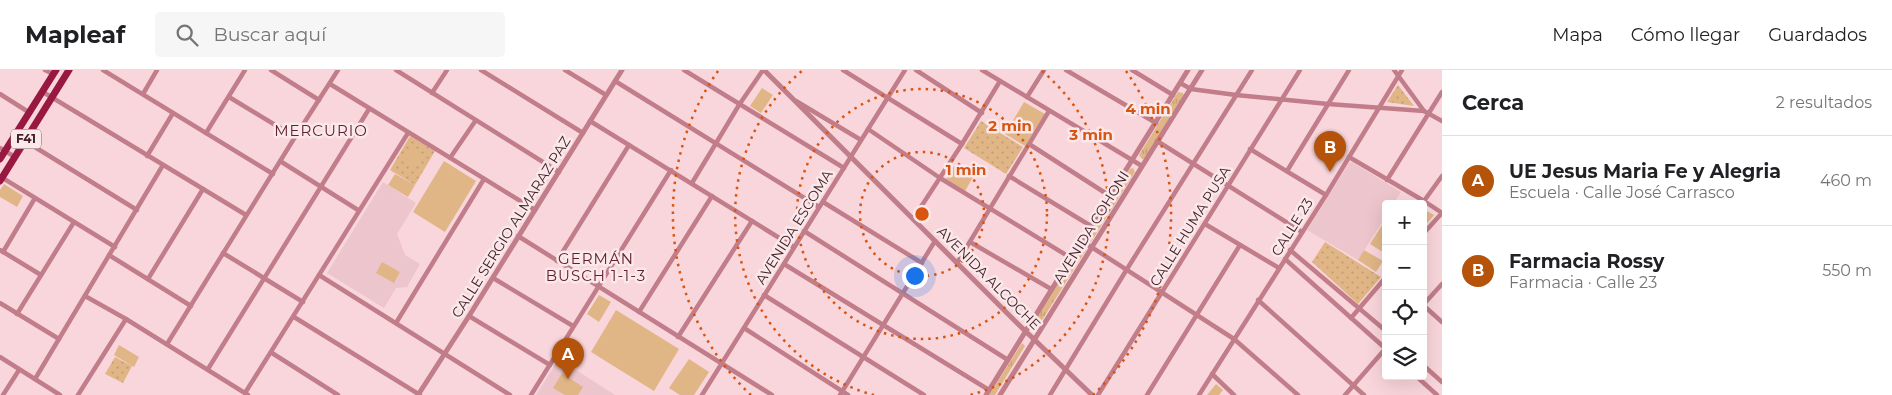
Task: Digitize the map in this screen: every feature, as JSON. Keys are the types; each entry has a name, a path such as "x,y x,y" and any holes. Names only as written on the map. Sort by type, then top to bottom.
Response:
{"main road":[{"name":"F41","path":"1,178 69,70"},
{"name":"F41","path":"0,159 3,149 30,112 55,72"}],"street":[{"path":"45,70 55,72"},
{"path":"103,70 273,174"},
{"path":"143,94 157,70"},
{"path":"206,133 245,70"},
{"path":"271,70 320,100"},
{"path":"167,344 338,70"},
{"path":"396,70 559,172"},
{"path":"432,93 446,70"},
{"path":"481,70 582,133"},
{"path":"565,70 606,95"},
{"name":"CALLE SERGIO ALMARAZ PAZ","path":"419,395 622,70"},
{"path":"684,70 844,168"},
{"path":"692,184 739,105 764,70"},
{"name":"AVENIDA ALCOCHE","path":"764,70 1025,331 1092,395"},
{"path":"843,70 962,144"},
{"name":"AVENIDA ESCOMA","path":"702,395 905,70"},
{"path":"916,70 982,113"},
{"path":"982,70 1142,166"},
{"path":"1027,97 1044,70"},
{"path":"1066,70 1156,123"},
{"path":"1132,70 1173,95"},
{"name":"AVENIDA COHONI","path":"988,393 1188,70"},
{"name":"AVENIDA COHONI","path":"1000,395 1202,70"},
{"path":"1050,395 1252,70"},
{"name":"CALLE HUMA PUSA","path":"1098,395 1300,70"},
{"path":"1287,171 1349,70"},
{"path":"1394,70 1426,112 1442,121"},
{"name":"CALLE 23","path":"1200,395 1402,70"},
{"path":"615,81 819,207"},
{"path":"913,219 982,113 1000,81"},
{"path":"1180,83 1190,88 1236,95 1426,112"},
{"path":"330,84 535,210"},
{"path":"43,92 246,215"},
{"path":"1388,180 1426,112 1442,92"},
{"path":"0,94 30,112"},
{"path":"229,97 295,137"},
{"path":"794,100 862,140"},
{"path":"208,369 369,109"},
{"path":"957,263 1049,111"},
{"path":"147,156 173,114"},
{"path":"450,158 476,120"},
{"path":"590,120 794,248"},
{"path":"868,129 940,178 1071,258"},
{"path":"85,296 126,319 247,394 358,210 408,133"},
{"path":"25,141 137,210"},
{"path":"1158,142 1302,232"},
{"path":"1029,144 1110,196"},
{"path":"557,262 629,145"},
{"path":"3,149 15,157"},
{"path":"1250,149 1326,195"},
{"path":"1349,157 1422,200"},
{"path":"280,161 358,210"},
{"path":"35,379 164,165"},
{"path":"531,395 671,170"},
{"path":"1009,176 1091,226"},
{"path":"1425,200 1442,176"},
{"path":"1,178 115,247"},
{"path":"396,323 484,179"},
{"path":"148,279 203,189"},
{"path":"638,312 712,196"},
{"path":"35,198 2,251 41,275"},
{"path":"823,202 922,264"},
{"path":"1427,203 1442,213 1427,230"},
{"path":"678,337 752,221"},
{"path":"17,314 74,222"},
{"path":"1205,224 1279,268"},
{"path":"804,232 1008,360"},
{"path":"518,236 772,395"},
{"path":"841,393 935,241"},
{"path":"1082,241 1234,339 1298,395"},
{"path":"970,242 1051,289"},
{"path":"1147,395 1240,245"},
{"path":"1290,250 1382,328"},
{"path":"223,253 303,302"},
{"path":"109,256 191,306"},
{"path":"1285,259 1382,345"},
{"path":"784,264 988,393"},
{"path":"319,275 510,395"},
{"path":"493,278 573,326"},
{"path":"1351,318 1382,282"},
{"path":"1427,301 1442,284"},
{"path":"764,296 924,395"},
{"path":"1258,300 1364,395"},
{"path":"0,303 59,339"},
{"path":"1427,309 1442,322"},
{"path":"294,316 419,395"},
{"path":"469,316 550,365"},
{"path":"78,395 126,319"},
{"path":"744,328 841,393 848,395"},
{"path":"272,353 338,395"},
{"path":"1345,395 1382,353"},
{"path":"0,357 60,395"},
{"path":"1427,369 1442,382"},
{"path":"3,395 19,370"},
{"path":"1212,374 1234,395"},
{"path":"1420,380 1437,395"},
{"path":"1225,395 1229,390"}],"shaded area":[{"path":"1352,162 1401,192 1396,200 1382,200 1382,222 1358,260 1307,230 1349,163"},
{"path":"383,182 416,203 397,234 405,255 420,264 407,287 396,288 384,308 327,273"},
{"path":"562,361 615,395 536,395 556,363"}],"green space":[{"path":"1398,85 1414,106 1387,102"},
{"path":"762,88 773,95 761,113 750,106"},
{"path":"1178,92 1184,95 1145,159 1142,159 1139,155"},
{"path":"1024,102 1045,114 1025,146 1005,134"},
{"path":"981,121 1023,147 1006,174 964,148"},
{"path":"410,136 435,151 415,185 390,170"},
{"path":"413,150 419,152 421,158 419,164 413,166 407,164 405,158 407,152"},
{"path":"444,161 476,181 445,232 413,212"},
{"path":"954,166 973,177 965,191 946,179"},
{"path":"1133,168 1135,172 1091,242 1087,242 1085,238 1130,169"},
{"path":"395,174 415,185 408,197 388,185"},
{"path":"4,184 23,196 17,207 0,197 0,190"},
{"path":"1427,211 1434,215 1427,223"},
{"path":"1382,225 1382,252 1370,244"},
{"path":"1325,242 1381,277 1358,304 1312,262"},
{"path":"1080,246 1084,246 1086,250 1041,322 1037,323 1035,319"},
{"path":"1364,250 1382,260 1382,263 1376,272 1358,260"},
{"path":"382,262 400,272 394,283 376,273"},
{"path":"599,295 611,302 599,322 587,314"},
{"path":"616,310 679,349 654,391 591,352"},
{"path":"1022,343 1025,346 995,395 989,395"},
{"path":"119,345 139,357 134,367 114,355"},
{"path":"115,357 132,366 123,383 105,374"},
{"path":"689,359 709,372 694,395 680,395 669,388"},
{"path":"562,373 583,387 578,395 565,395 553,388"},
{"path":"1216,384 1223,390 1219,395 1207,395"}],"place":[{"name":"Farmacia Rossy","path":"1330,172"},
{"name":"UE Jesus Maria Fe y Alegria","path":"568,379"}],"district":[{"name":"MERCURIO","path":"321,131"},
{"name":"GERMÁN BUSCH 1-1-3","path":"596,268"}]}
